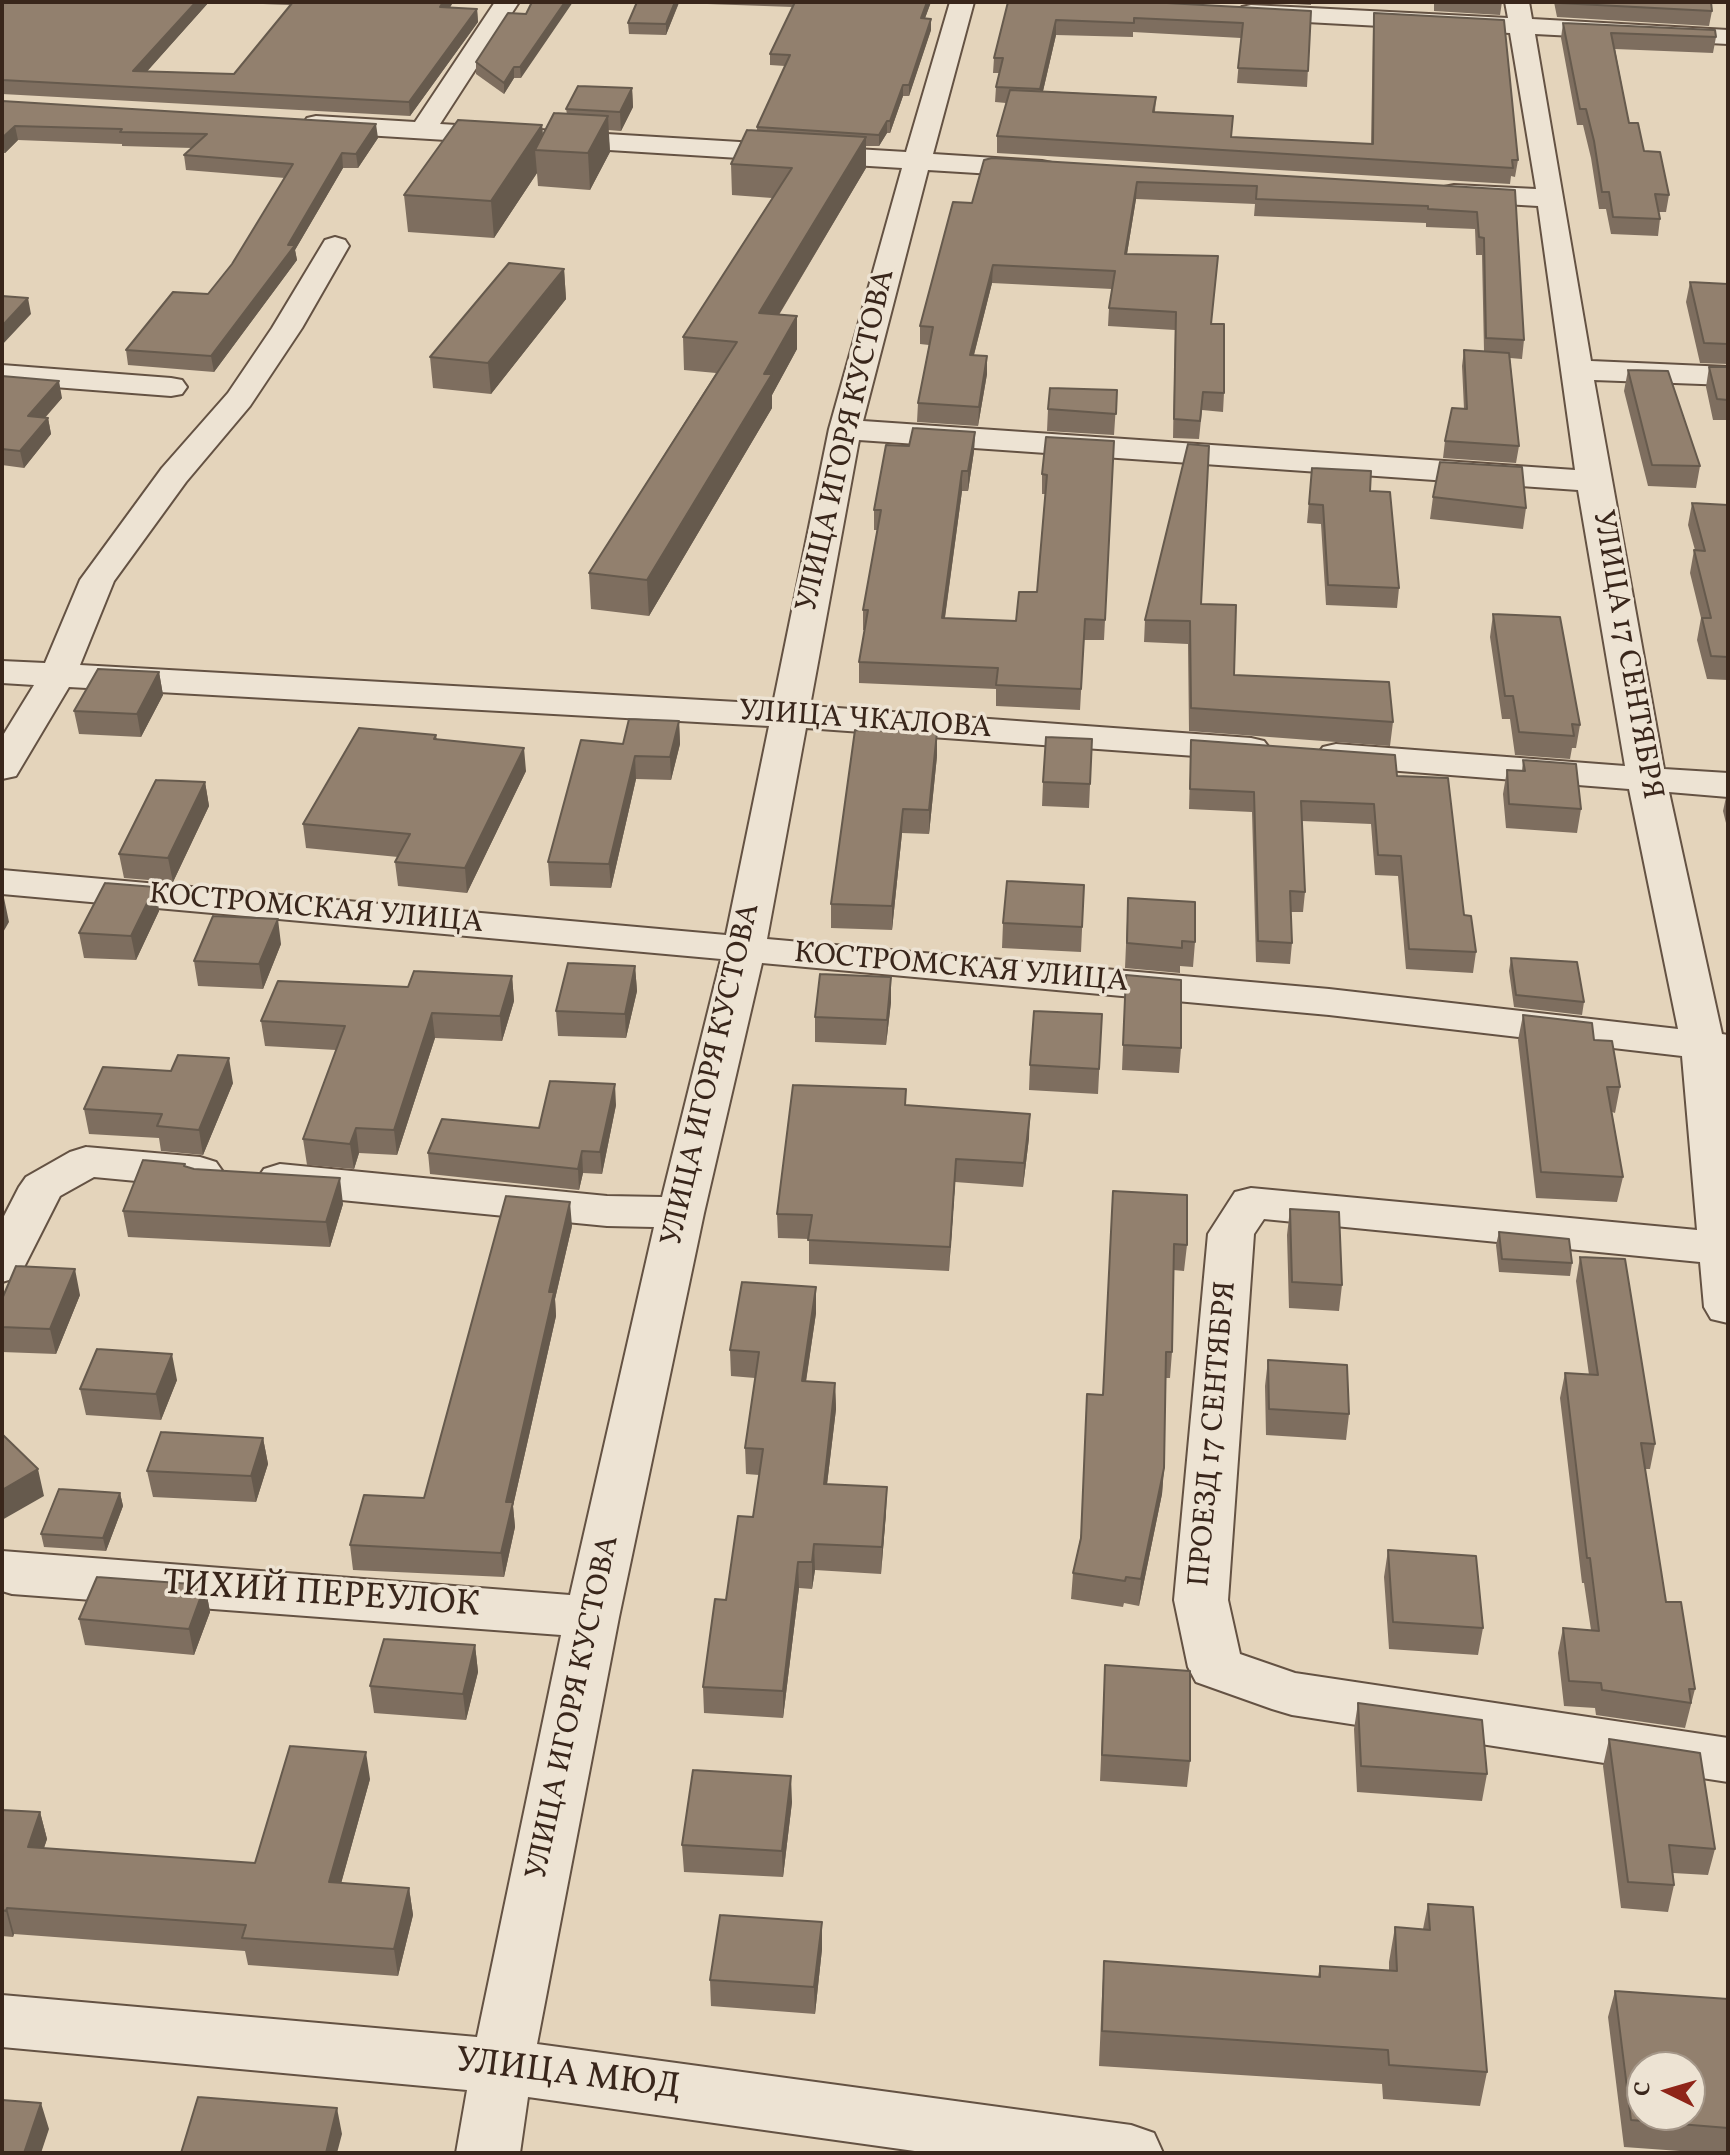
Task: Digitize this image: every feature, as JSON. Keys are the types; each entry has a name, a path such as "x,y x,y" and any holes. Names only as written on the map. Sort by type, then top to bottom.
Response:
{"street":[{"path":"422,131 507,2"},
{"name":"УЛИЦА ИГОРЯ КУСТОВА","path":"488,2153 502,2066 592,1617 681,1213 744,950 845,429 962,2"},
{"path":"1222,10 1518,14 1728,37"},
{"name":"УЛИЦА 17 СЕНТЯБРЯ","path":"1518,14 1551,198 1593,481 1646,777 1716,1047 1721,1248 1728,1307"},
{"path":"298,123 1075,171"},
{"path":"1424,191 1551,198"},
{"path":"2,768 58,675 97,580 174,475 239,399 287,328 335,246"},
{"path":"1575,370 1728,376"},
{"path":"2,374 171,387"},
{"path":"845,429 1593,481"},
{"name":"УЛИЦА ЧКАЛОВА","path":"2,672 788,716 1728,785"},
{"name":"КОСТРОМСКАЯ УЛИЦА","path":"2,882 1189,992 1329,1002 1716,1047"},
{"path":"2,1266 42,1187 86,1162 607,1211 681,1213"},
{"name":"ПРОЕЗД 17 СЕНТЯБРЯ","path":"1721,1248 1251,1203 1231,1234 1201,1600 1215,1667 1292,1694 1728,1760"},
{"name":"ТИХИЙ ПЕРЕУЛОК","path":"2,1571 592,1617"},
{"name":"УЛИЦА МЮД","path":"2,2021 502,2066 1131,2153"}],"building":[{"path":"2,2 196,2 133,71 234,74 293,2 443,2 440,7 477,9 409,102 2,80"},
{"path":"532,2 565,2 520,67 514,67 504,83 476,62 508,13 526,14"},
{"path":"637,2 675,2 666,24 628,23"},
{"path":"795,2 927,2 921,18 931,19 909,85 903,85 890,121 879,135 757,127 790,55 770,54"},
{"path":"1008,2 1149,2 1311,11 1308,71 1238,68 1243,23 1134,18 1134,23 1056,20 1040,89 996,87 1003,58 994,58"},
{"path":"1711,2 1712,11 1559,3"},
{"path":"1374,13 1504,20 1518,160 1512,160 1513,168 997,136 1010,90 1156,97 1153,112 1233,116 1231,137 1373,144"},
{"path":"1563,23 1715,30 1716,37 1611,33 1629,123 1638,123 1644,151 1660,152 1669,195 1655,194 1660,219 1613,217 1609,192 1602,192 1586,109 1580,109"},
{"path":"578,86 632,88 620,112 566,109"},
{"path":"2,101 376,124 356,154 342,153 288,245 295,245 211,356 126,350 173,292 208,294 232,264 293,164 184,155 207,134 15,126 2,138"},
{"path":"554,113 608,116 588,153 535,150"},
{"path":"458,120 542,125 491,201 404,195"},
{"path":"747,130 866,137 759,313 797,316 764,374 772,374 647,580 589,573 737,342 683,337 792,168 731,164"},
{"path":"992,158 1515,190 1524,340 1486,338 1484,238 1479,237 1477,212 1428,209 1428,206 1256,199 1257,186 1137,182 1125,254 1218,256 1211,324 1224,324 1224,393 1203,392 1200,421 1174,419 1176,312 1109,308 1115,271 993,265 970,355 987,356 979,407 918,403 933,327 920,326 953,202 972,203 984,160"},
{"path":"509,263 564,269 488,363 430,357"},
{"path":"1690,282 1728,284 1728,344 1704,343"},
{"path":"2,296 28,298 2,326"},
{"path":"1464,350 1509,353 1519,446 1445,441 1452,408 1467,409"},
{"path":"1709,367 1728,367 1728,400 1717,399"},
{"path":"1628,370 1668,371 1700,466 1652,465"},
{"path":"2,376 59,381 28,416 48,418 20,451 2,449"},
{"path":"1050,388 1117,390 1116,414 1048,409"},
{"path":"913,428 975,432 968,471 962,471 942,618 1016,621 1019,592 1037,592 1047,475 1042,474 1046,437 1114,441 1105,620 1085,619 1081,689 996,685 998,668 859,662 868,610 863,610 881,510 874,510 886,445 909,446"},
{"path":"1188,444 1209,446 1201,604 1236,605 1234,675 1389,682 1393,722 1191,708 1190,621 1145,620"},
{"path":"1440,462 1522,467 1526,508 1433,497"},
{"path":"1312,468 1371,471 1370,491 1390,492 1399,588 1328,585 1323,505 1309,504"},
{"path":"1692,503 1728,505 1728,657 1711,656 1702,618 1711,618 1694,550 1705,551"},
{"path":"1493,614 1560,617 1580,725 1572,724 1574,736 1519,732 1513,696 1505,696"},
{"path":"98,669 159,672 137,714 74,711"},
{"path":"629,719 679,721 670,757 635,756 609,864 548,862 581,740 623,744"},
{"path":"359,728 524,748 465,868 395,862 410,834 303,824"},
{"path":"855,730 937,732 929,810 903,809 892,906 831,904"},
{"path":"1046,737 1092,739 1090,784 1043,782"},
{"path":"1191,740 1395,755 1397,776 1448,778 1464,915 1471,916 1476,952 1409,949 1401,856 1378,855 1374,804 1301,801 1305,892 1290,891 1292,943 1258,941 1254,792 1190,789"},
{"path":"1523,760 1576,764 1581,809 1509,804 1507,770 1525,771"},
{"path":"156,780 205,782 168,858 119,854"},
{"path":"1007,881 1084,885 1082,927 1003,923"},
{"path":"105,883 155,887 131,936 79,933"},
{"path":"1128,898 1195,902 1195,942 1182,941 1182,948 1127,943"},
{"path":"213,916 278,919 259,964 194,961"},
{"path":"1511,958 1577,962 1584,1002 1516,995"},
{"path":"568,963 635,966 625,1014 556,1011"},
{"path":"414,971 512,976 500,1016 432,1013 394,1130 356,1128 350,1144 303,1139 345,1026 261,1021 278,981 408,987"},
{"path":"820,974 891,977 887,1020 815,1017"},
{"path":"1126,975 1181,980 1181,1048 1123,1045"},
{"path":"1034,1011 1102,1014 1099,1069 1030,1065"},
{"path":"1523,1015 1592,1023 1594,1040 1612,1041 1620,1087 1607,1087 1623,1177 1541,1172"},
{"path":"178,1055 229,1058 199,1130 157,1126 162,1114 84,1109 103,1067 171,1071"},
{"path":"550,1081 615,1084 600,1152 582,1151 578,1169 428,1153 442,1119 539,1128"},
{"path":"793,1085 906,1089 905,1105 1030,1114 1024,1163 956,1159 950,1247 808,1240 812,1215 777,1214"},
{"path":"143,1160 185,1164 194,1169 340,1178 326,1222 123,1211"},
{"path":"1113,1191 1187,1195 1187,1245 1174,1244 1172,1352 1166,1352 1164,1468 1141,1579 1126,1577 1125,1581 1073,1573 1081,1538 1087,1394 1103,1395"},
{"path":"506,1196 570,1202 549,1292 554,1292 506,1502 513,1502 501,1553 350,1545 364,1495 424,1498"},
{"path":"1290,1209 1339,1212 1342,1285 1292,1282"},
{"path":"1499,1232 1569,1239 1572,1263 1502,1259"},
{"path":"1580,1257 1625,1259 1655,1444 1641,1443 1666,1602 1681,1602 1695,1689 1689,1689 1691,1703 1602,1690 1601,1683 1569,1681 1563,1628 1599,1631 1565,1373 1598,1375"},
{"path":"16,1266 75,1269 50,1329 2,1327 2,1299"},
{"path":"742,1282 816,1287 802,1381 835,1383 824,1484 887,1487 882,1547 814,1544 812,1562 798,1562 783,1691 703,1687 715,1599 726,1600 738,1516 753,1517 763,1449 745,1448 759,1352 730,1350"},
{"path":"97,1349 172,1354 156,1394 80,1389"},
{"path":"1268,1360 1347,1365 1349,1414 1269,1409"},
{"path":"161,1432 263,1438 251,1476 147,1471"},
{"path":"2,1434 38,1469 2,1490"},
{"path":"59,1489 120,1493 103,1538 41,1534"},
{"path":"1388,1550 1476,1556 1483,1628 1393,1622"},
{"path":"97,1577 205,1585 189,1629 79,1619"},
{"path":"384,1639 475,1645 463,1694 370,1686"},
{"path":"1105,1665 1190,1671 1190,1761 1102,1755"},
{"path":"1358,1703 1482,1720 1487,1774 1361,1766"},
{"path":"1609,1739 1700,1753 1715,1849 1669,1845 1674,1885 1628,1882"},
{"path":"290,1746 366,1752 329,1882 409,1888 394,1949 242,1938 246,1925 2,1910 2,1810 40,1812 28,1847 255,1863"},
{"path":"693,1770 791,1776 782,1851 682,1845"},
{"path":"1428,1904 1473,1907 1487,2072 1389,2065 1388,2050 1102,2031 1104,1961 1320,1977 1320,1966 1397,1971 1395,1927 1430,1930"},
{"path":"720,1915 822,1922 814,1987 710,1980"},
{"path":"1615,1991 1728,1999 1728,2128 1706,2126 1706,2051 1626,2051 1626,2080"},
{"path":"198,2097 337,2108 326,2153 181,2153"},
{"path":"2,2100 41,2103 24,2153 2,2153"}]}
